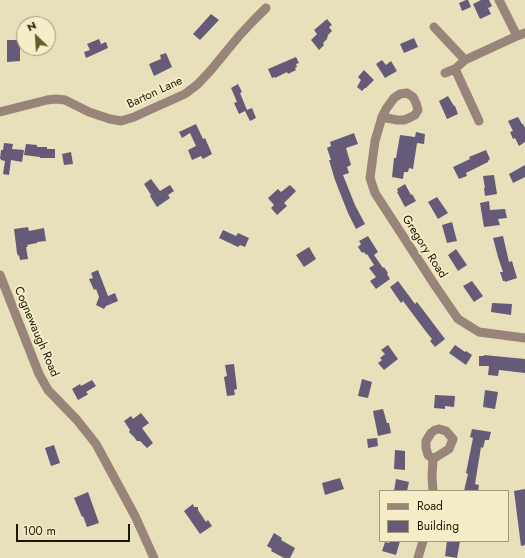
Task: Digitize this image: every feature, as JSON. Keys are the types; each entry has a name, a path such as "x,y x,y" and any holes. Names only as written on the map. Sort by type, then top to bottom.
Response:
{"street":[{"path":"445,73 455,69 465,60 521,34 499,0"},
{"name":"Barton Lane","path":"0,112 56,99 65,100 89,112 110,120 121,121 134,117 185,94 198,84 239,36 266,8"},
{"path":"434,27 465,60"},
{"path":"455,69 479,120"},
{"name":"Gregory Road","path":"382,117 375,141 370,178 375,193 431,281 458,319 479,332 525,338"},
{"name":"Cognewaugh Road","path":"0,275 39,374 48,390 77,420 96,444 135,516 154,558"},
{"path":"433,459 433,490"},
{"path":"418,558 423,542"}],"building":[{"path":"468,0 471,7 462,11 459,3"},
{"path":"481,0 489,0 492,6 488,8 491,14 480,19 473,4"},
{"path":"211,14 219,20 200,40 193,34"},
{"path":"327,19 332,25 329,27 332,31 323,43 324,45 319,50 311,40 317,34 314,30"},
{"path":"414,38 418,47 404,53 400,44"},
{"path":"99,39 101,44 106,42 108,48 86,58 84,52 90,50 87,44"},
{"path":"7,40 16,40 16,56 20,56 20,61 7,62"},
{"path":"166,53 172,67 154,76 149,64 161,59 160,55"},
{"path":"296,57 299,63 296,64 296,70 288,74 287,72 272,78 268,69"},
{"path":"382,60 386,65 391,61 397,71 385,78 376,64"},
{"path":"364,70 374,80 362,91 357,87 361,80 358,77"},
{"path":"238,84 247,110 252,108 256,118 250,121 245,111 239,114 234,103 237,102 231,88"},
{"path":"448,96 455,106 458,114 447,119 439,101"},
{"path":"518,117 525,128 525,142 519,146 515,138 513,139 510,132 513,131 508,121"},
{"path":"196,124 203,139 205,138 212,154 203,159 201,156 192,160 188,150 196,146 190,133 182,138 179,132"},
{"path":"416,132 425,134 424,144 417,143 413,169 409,168 408,172 404,172 403,179 392,177 394,158 396,158 400,135 415,137"},
{"path":"354,133 358,144 346,148 351,165 347,167 349,173 343,175 355,205 365,224 356,229 335,180 327,148 331,146 330,142"},
{"path":"4,143 13,144 12,149 24,150 22,162 11,160 9,175 3,174 5,161 0,159 1,150 3,150"},
{"path":"26,144 37,145 37,147 47,147 47,149 55,149 55,158 40,158 24,155"},
{"path":"486,150 490,159 488,162 466,173 467,176 459,179 453,167 470,159 469,157"},
{"path":"71,152 73,164 64,165 62,154"},
{"path":"525,165 525,177 513,183 509,174"},
{"path":"494,175 497,194 485,196 483,176"},
{"path":"151,179 160,191 170,185 174,191 168,195 170,198 157,207 144,184"},
{"path":"405,184 416,201 405,207 397,192 397,189"},
{"path":"290,185 296,191 284,203 287,206 277,215 271,208 274,205 268,198 278,189 281,192"},
{"path":"437,197 448,213 438,219 428,202"},
{"path":"489,201 490,210 505,209 507,218 498,219 500,225 484,227 480,203"},
{"path":"452,222 457,241 447,243 442,225"},
{"path":"28,227 29,231 44,228 46,241 27,245 28,259 20,260 17,253 14,229"},
{"path":"223,230 236,236 238,233 249,238 245,247 240,245 238,247 219,238"},
{"path":"368,236 378,252 374,255 388,273 387,274 390,279 376,289 370,281 376,277 369,268 374,265 367,254 366,255 364,252 362,253 358,247 361,244 359,241"},
{"path":"503,236 509,262 512,261 517,278 505,282 503,281 500,272 503,272 493,238"},
{"path":"309,247 316,259 304,267 296,255"},
{"path":"456,249 467,265 458,271 448,255"},
{"path":"98,270 108,296 115,293 118,301 106,306 104,309 96,305 99,297 96,289 94,290 89,279 93,278 91,273"},
{"path":"398,281 415,304 417,302 445,339 435,347 430,341 432,339 403,301 401,303 390,287"},
{"path":"472,281 483,296 474,302 463,286"},
{"path":"492,303 512,304 511,315 491,312"},
{"path":"388,345 398,359 384,370 378,363 382,360 380,358 385,354 381,350"},
{"path":"455,345 472,355 466,365 449,353"},
{"path":"484,355 525,359 525,373 499,370 498,376 488,375 489,366 479,366 479,356"},
{"path":"234,364 237,389 234,390 235,395 227,396 224,377 227,376 225,365"},
{"path":"362,379 372,382 368,398 358,396"},
{"path":"92,380 96,386 86,392 88,394 87,395 78,400 72,389 80,384 81,386"},
{"path":"485,390 498,392 495,409 483,407"},
{"path":"435,395 455,396 454,407 445,406 445,409 434,408"},
{"path":"383,409 387,423 389,423 391,433 378,436 373,411"},
{"path":"141,413 149,423 142,428 153,443 147,448 140,441 137,441 129,432 130,430 124,421 131,416 133,419"},
{"path":"472,429 491,432 489,440 485,440 483,448 481,447 475,484 479,485 478,490 464,490 473,438 470,437"},
{"path":"377,438 378,446 368,448 367,439"},
{"path":"54,445 60,463 51,466 45,448"},
{"path":"395,450 405,451 405,470 394,469"},
{"path":"340,478 344,489 325,495 322,483"},
{"path":"396,479 409,482 407,490 394,490"},
{"path":"525,489 525,545 521,546 514,491"},
{"path":"88,492 99,523 87,527 74,498"},
{"path":"193,504 194,507 198,507 198,510 206,522 208,520 212,526 200,534 184,511"},
{"path":"274,533 282,538 281,540 295,548 290,558 284,558 271,551 272,549 267,546"},
{"path":"385,542 400,542 396,555 382,551"},
{"path":"447,542 460,542 457,558 445,556"}]}
